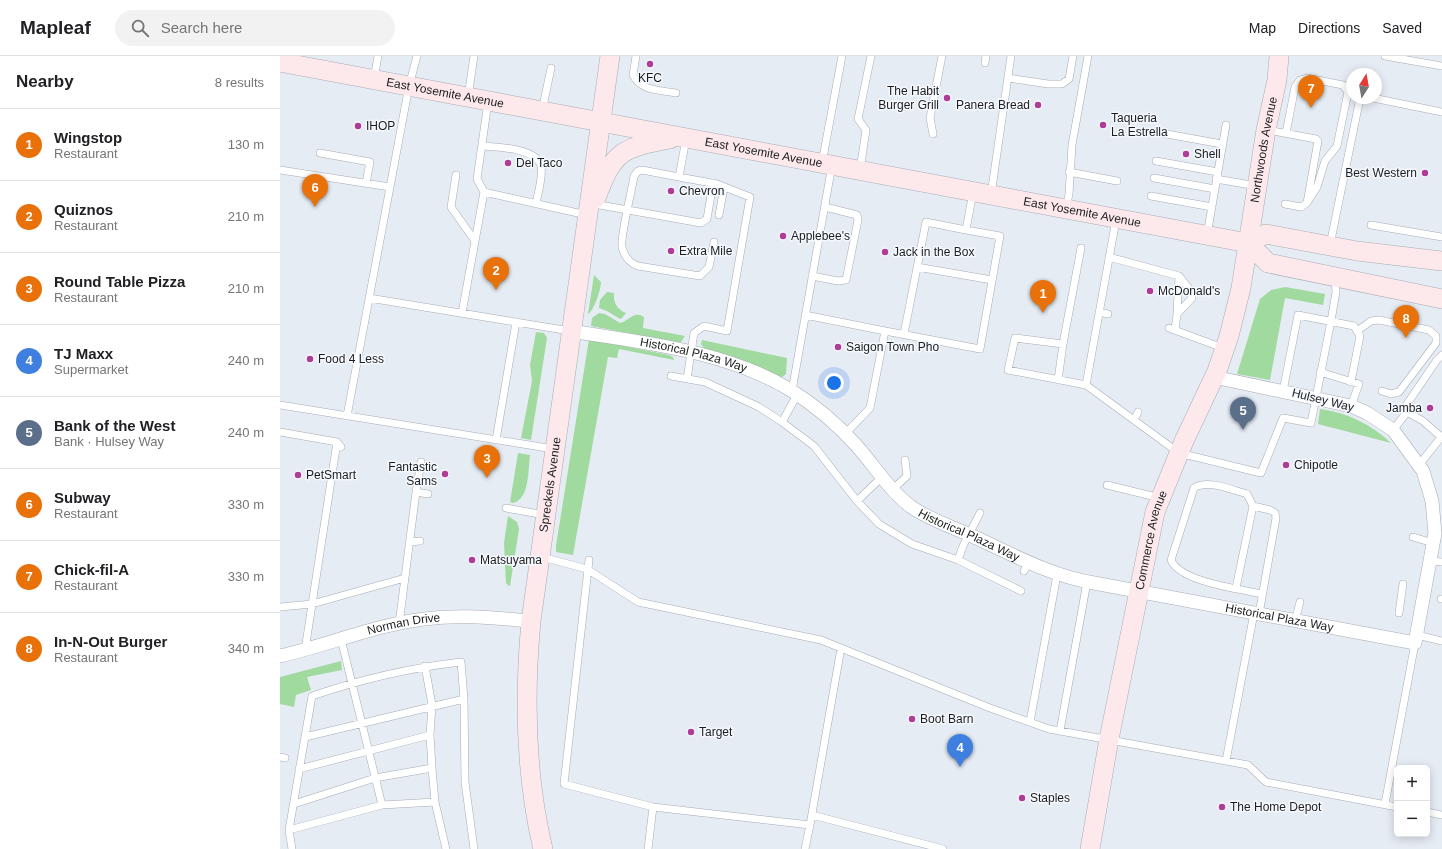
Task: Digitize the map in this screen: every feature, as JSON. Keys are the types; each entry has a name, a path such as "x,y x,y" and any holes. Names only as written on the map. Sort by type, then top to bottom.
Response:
{"street":[{"name":"Spreckels Avenue","path":"543,849 532,791 527,730 527,670 531,621 571,331 589,216 600,121 610,56"},
{"name":"Northwoods Avenue","path":"1248,243 1266,130 1277,80 1279,56"},
{"name":"East Yosemite Avenue","path":"280,62 1248,243"},
{"path":"589,216 604,176 614,160 622,152 636,145 683,137"},
{"path":"1442,261 1357,251 1266,234 1248,243 1268,263 1442,299"},
{"name":"Commerce Avenue","path":"1090,849 1109,739 1150,532 1161,498 1179,453 1214,377 1225,349 1241,288 1248,243"},
{"name":"Historical Plaza Way","path":"571,331 691,352 727,361 768,378 816,408 845,434 882,477 910,506 944,524 970,535 1026,567 1087,582 1295,621 1416,639"},
{"name":"Hulsey Way","path":"1214,377 1316,397 1351,406 1367,413 1393,430 1423,471 1432,501 1435,533 1433,543 1436,561 1416,639"},
{"name":"Norman Drive","path":"280,656 371,630 423,619 463,615 531,621"}],"lane":[{"path":"374,79 378,56"},
{"path":"347,416 409,86 417,56"},
{"path":"468,97 474,56"},
{"path":"636,56 633,75 640,85 646,88 676,93"},
{"path":"782,422 794,393 805,315 825,207 827,164 842,56"},
{"path":"860,170 866,130 858,119 871,56"},
{"path":"933,134 930,118 942,56"},
{"path":"966,230 982,193 1008,78 1011,56"},
{"path":"1008,78 1048,84 1062,84 1069,79 1073,56"},
{"path":"1066,209 1069,194 1069,172 1088,56"},
{"path":"1385,56 1442,66"},
{"path":"542,111 551,68"},
{"path":"1285,204 1301,207 1305,206 1317,187 1325,161 1337,146 1348,92 1343,85 1307,78 1300,80 1295,87 1286,133"},
{"path":"1382,100 1442,112"},
{"path":"462,313 484,192 477,179 489,101"},
{"path":"1330,246 1359,104"},
{"path":"1206,235 1226,125"},
{"path":"1266,130 1296,135 1318,141 1308,201"},
{"path":"1161,133 1222,144"},
{"path":"679,177 683,137"},
{"path":"482,146 527,152 536,158 541,167 536,204"},
{"path":"320,153 370,162 366,183"},
{"path":"1156,161 1257,186"},
{"path":"280,170 390,187"},
{"path":"687,379 694,333 704,326 727,331 750,197 713,183 642,170 638,171 634,176 622,244 629,260 638,266 700,276 709,267 714,242"},
{"path":"1069,172 1117,181"},
{"path":"456,175 451,208 475,241"},
{"path":"1154,178 1215,189"},
{"path":"484,192 589,216 629,209 701,223 705,222 707,219 713,183"},
{"path":"719,215 724,187"},
{"path":"1151,196 1212,207"},
{"path":"812,276 838,281 846,280 858,220 857,215 825,207"},
{"path":"1086,385 1116,218"},
{"path":"805,315 980,349 1000,236 926,222 904,334"},
{"path":"1371,225 1442,237"},
{"path":"1058,380 1063,344 1081,248"},
{"path":"1109,257 1179,276 1190,290 1192,298 1177,314"},
{"path":"917,267 992,280"},
{"path":"1179,276 1177,314 1172,329 1225,349"},
{"path":"1063,344 1015,338 1008,370 1086,385 1179,453 1261,473 1284,418 1311,423 1336,292 1335,277"},
{"path":"369,298 571,331"},
{"path":"1100,312 1108,314"},
{"path":"1283,391 1298,315 1354,326 1360,336 1351,382"},
{"path":"1357,330 1371,321 1379,320 1429,330 1436,336 1436,343 1399,392 1391,394 1382,391"},
{"path":"496,440 516,322"},
{"path":"845,434 870,408 885,331"},
{"path":"1393,430 1407,412 1407,404 1442,355"},
{"path":"1320,372 1360,384 1351,406"},
{"path":"671,376 705,382 752,404 782,422 814,446 857,501 879,524 912,544 958,560 1021,591"},
{"path":"280,405 554,450"},
{"path":"1134,420 1138,412"},
{"path":"1407,412 1424,421 1442,436 1419,465"},
{"path":"280,432 339,444 305,650"},
{"path":"893,489 907,476 905,460"},
{"path":"399,624 421,462"},
{"path":"857,501 882,477"},
{"path":"1236,588 1252,506 1247,494 1206,484 1198,485 1194,488 1171,560 1173,567 1182,572 1216,584 1262,594"},
{"path":"1107,485 1161,498"},
{"path":"416,492 428,494"},
{"path":"1226,761 1256,613 1262,594 1276,518 1275,513 1270,510 1252,506"},
{"path":"506,508 545,515"},
{"path":"958,560 980,513"},
{"path":"1413,538 1433,543"},
{"path":"410,542 420,541"},
{"path":"539,557 588,570 638,602 821,640 1030,722 1060,731 1248,765 1266,782 1394,806"},
{"path":"589,560 564,784 653,807 810,825"},
{"path":"1030,722 1057,575"},
{"path":"280,607 312,604 405,578"},
{"path":"1060,731 1087,582"},
{"path":"1399,613 1403,584"},
{"path":"1295,621 1300,602"},
{"path":"341,639 382,805"},
{"path":"1385,804 1416,639 1442,641"},
{"path":"805,849 841,648"},
{"path":"292,849 289,830 312,696 352,682 425,666 461,662 464,699 465,782 474,849"},
{"path":"425,666 432,706 430,735 435,802 446,849"},
{"path":"305,737 362,722 464,699"},
{"path":"299,769 430,735"},
{"path":"294,804 376,778 432,768"},
{"path":"289,830 382,805 435,802"},
{"path":"648,849 653,807"},
{"path":"1430,813 1442,815"},
{"path":"812,815 943,849"}],"green space":[{"path":"594,275 601,282 601,285 595,304 588,314"},
{"path":"1285,287 1325,294 1323,305 1285,298 1270,380 1237,374 1260,299 1271,290"},
{"path":"607,292 614,293 616,305 620,310 626,313 622,318 620,319 599,308 600,300"},
{"path":"599,313 605,314 620,323 634,315 640,315 644,317 643,328 685,336 680,343 591,326 592,318"},
{"path":"536,332 544,333 547,338 531,440 521,438 532,381 530,365"},
{"path":"589,339 669,355 673,357 674,360 619,349 617,358 608,357 573,555 556,552 556,546"},
{"path":"702,340 787,358 786,374 781,378 749,363 704,348 701,344"},
{"path":"1320,409 1340,413 1358,420 1375,430 1391,443 1318,424"},
{"path":"518,453 530,455 528,475 523,496 513,503 510,502"},
{"path":"508,516 517,522 519,529 510,586 506,583 504,543"},
{"path":"341,661 342,670 307,677 311,690 296,695 294,707 280,704 280,677"}],"place":[{"name":"KFC","path":"650,64"},
{"name":"The Habit Burger Grill","path":"947,98"},
{"name":"Panera Bread","path":"1038,105"},
{"name":"Chick-fil-A","path":"1311,108"},
{"name":"Taqueria La Estrella","path":"1103,125"},
{"name":"IHOP","path":"358,126"},
{"name":"Shell","path":"1186,154"},
{"name":"Del Taco","path":"508,163"},
{"name":"Best Western","path":"1425,173"},
{"name":"Chevron","path":"671,191"},
{"name":"Subway","path":"315,207"},
{"name":"Applebee's","path":"783,236"},
{"name":"Extra Mile","path":"671,251"},
{"name":"Jack in the Box","path":"885,252"},
{"name":"Quiznos","path":"496,290"},
{"name":"McDonald's","path":"1150,291"},
{"name":"Wingstop","path":"1043,313"},
{"name":"In-N-Out Burger","path":"1406,338"},
{"name":"Saigon Town Pho","path":"838,347"},
{"name":"Food 4 Less","path":"310,359"},
{"name":"Jamba","path":"1430,408"},
{"name":"Bank of the West","path":"1243,430"},
{"name":"Chipotle","path":"1286,465"},
{"name":"Fantastic Sams","path":"445,474"},
{"name":"PetSmart","path":"298,475"},
{"name":"Round Table Pizza","path":"487,478"},
{"name":"Matsuyama","path":"472,560"},
{"name":"Boot Barn","path":"912,719"},
{"name":"Target","path":"691,732"},
{"name":"TJ Maxx","path":"960,767"},
{"name":"Staples","path":"1022,798"},
{"name":"The Home Depot","path":"1222,807"}]}
